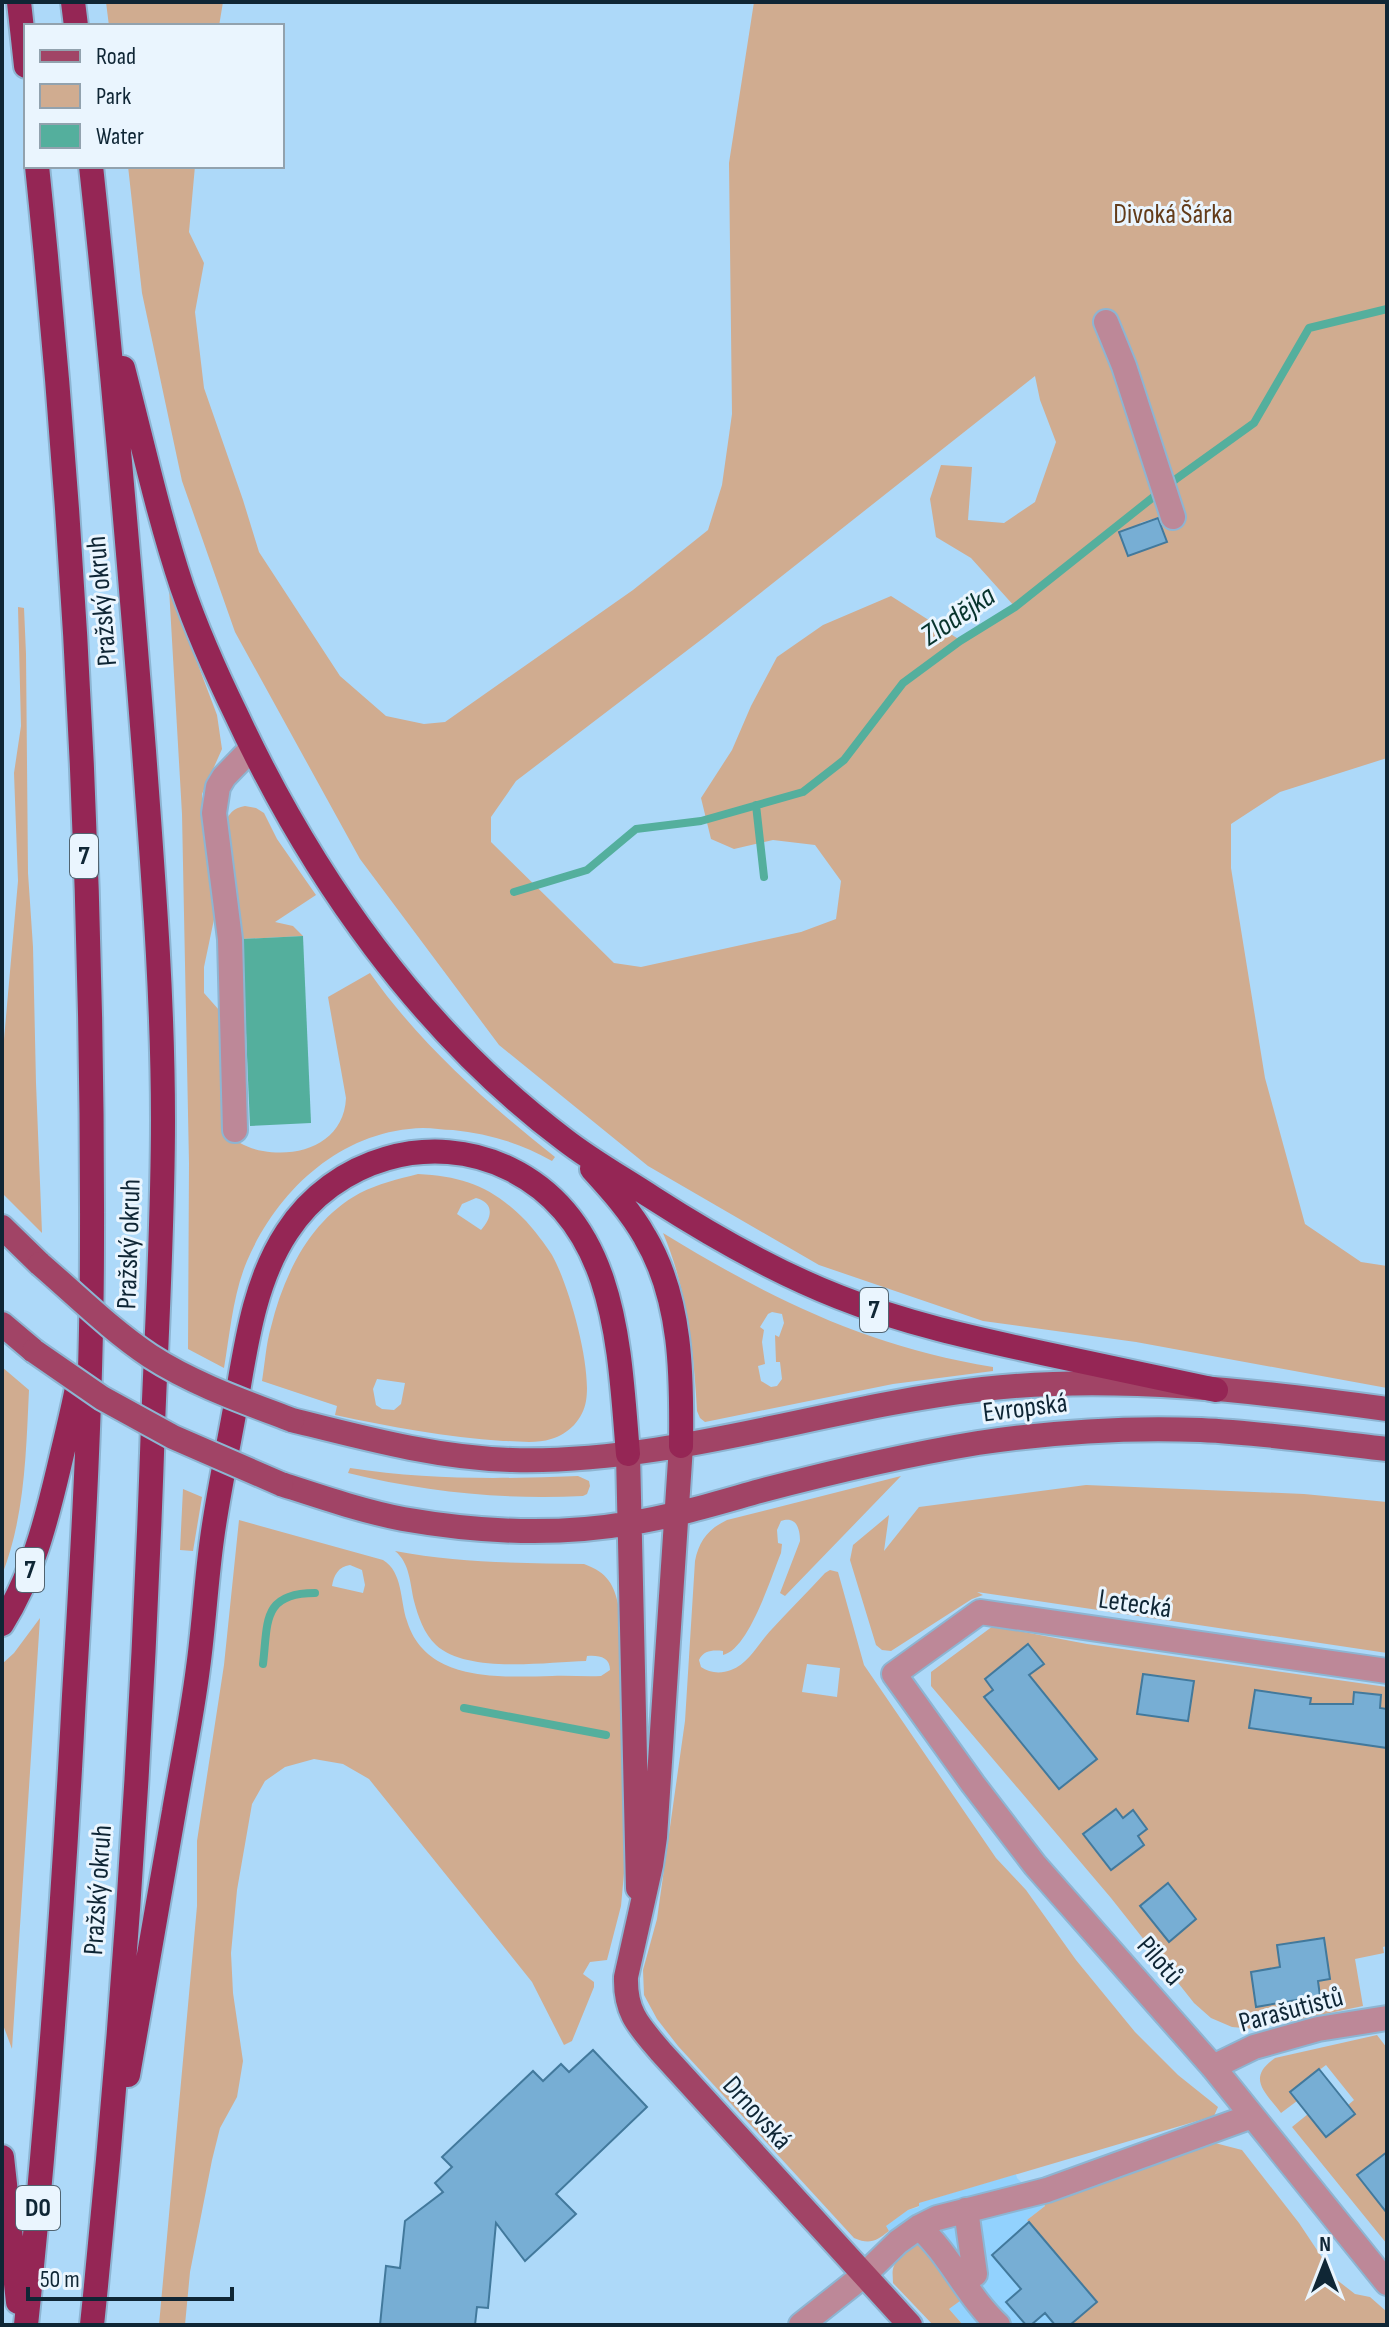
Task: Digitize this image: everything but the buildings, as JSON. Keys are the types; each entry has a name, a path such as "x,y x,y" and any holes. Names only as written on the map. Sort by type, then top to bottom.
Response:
{"highway":[{"path":"19,2 24,48"},
{"path":"73,2 76,24"},
{"name":"Pražský okruh","path":"23,2325 37,2222 65,1865 85,1501 91,1306 92,1058 78,715 58,407 37,168"},
{"name":"Pražský okruh","path":"91,168 106,303 151,831 163,1119 149,1562 113,2100 92,2325"},
{"name":"7","path":"106,303 179,578 204,643 252,748 304,845 336,894 378,952 476,1062 567,1142 703,1230 782,1272 892,1317 953,1334 1216,1390"},
{"path":"567,1142 617,1197 647,1239 656,1258 670,1301 680,1356 681,1446"},
{"path":"103,2223 198,1670 212,1538 242,1364 261,1287 269,1264 286,1233 306,1207 332,1184 363,1166 397,1155 429,1151 464,1154 506,1167 531,1181 572,1220 599,1271 616,1333 628,1454"},
{"name":"7","path":"2,1624 28,1575 49,1511 74,1405 91,1306"},
{"path":"2,2157 23,2325"}],"main road":[{"name":"Evropská","path":"2,1227 40,1264 151,1357 217,1390 292,1420 393,1444 467,1456 511,1460 628,1454 874,1406 986,1389 1094,1385 1216,1390 1387,1409"},
{"name":"Evropská","path":"2,1324 34,1351 102,1398 173,1437 281,1484 357,1508 449,1526 540,1530 630,1524 839,1471 977,1443 1091,1430 1251,1433 1387,1449"},
{"name":"Drnovská","path":"681,1446 655,1837 625,1985 628,2008 634,2020 661,2052 910,2325"},
{"name":"Drnovská","path":"628,1454 631,1682 639,1914"}],"street":[{"path":"1106,322 1124,366 1170,510"},
{"path":"235,1130 230,939 214,813 218,787 252,748"},
{"name":"Letecká","path":"894,1674 980,1612 1387,1671"},
{"name":"Pilotů","path":"894,1674 1035,1865 1213,2067 1387,2283"},
{"name":"Parašutistů","path":"1213,2067 1254,2047 1318,2029 1387,2018"},
{"path":"801,2325 864,2275 898,2242 937,2218 1047,2190 1252,2116"},
{"path":"966,2210 975,2274"},
{"path":"919,2227 932,2239 998,2325"}],"shaded area":[{"path":"1016,2174 1045,2206 1027,2220 1097,2302 1070,2325 963,2325 949,2309 963,2298 924,2243 914,2242 903,2255 898,2242 885,2226 908,2210 919,2207 918,2203"}],"green space":[{"path":"106,2 223,2 219,24 109,24"},
{"name":"Divoká Šárka","path":"754,2 1387,2 1387,758 1280,792 1231,824 1231,868 1265,1078 1305,1224 1361,1262 1387,1266 1387,1388 1136,1342 983,1321 819,1265 648,1166 499,1045 360,859 235,632 182,481 142,293 128,168 195,168 189,232 204,263 195,312 204,388 259,552 340,676 386,716 424,724 445,722 633,590 708,530 722,485 732,414 729,163","holes":["1035,376 1040,400 1056,442 1035,502 1004,523 968,520 972,467 941,465 930,499 936,537 971,558 1015,607 960,640 891,596 823,625 777,657 732,750 701,798 711,839 734,849 773,840 815,845 841,881 836,919 801,932 641,967 614,963 491,842 491,817 516,781 706,636","1159,517 1167,542 1128,556 1120,533"]},
{"path":"169,588 217,715 222,749 202,794 202,811 217,905 204,967 204,993 219,1010 223,1133 253,1148 278,1152 306,1149 329,1136 344,1113 346,1098 328,997 370,973 410,1024 456,1071 555,1157 552,1161 517,1144 492,1137 427,1128 393,1131 340,1152 316,1168 295,1188 260,1235 238,1287 224,1368 188,1349 189,1163 182,814"},
{"path":"18,607 24,608 26,654 28,873 42,1233 2,1193 2,1062 18,881 14,773 21,726"},
{"path":"245,806 264,813 277,839 316,895 275,922 293,926 303,936 242,939 224,826 232,812"},
{"path":"418,1174 464,1181 502,1200 526,1221 559,1268 578,1326 587,1386 582,1414 574,1425 558,1437 533,1442 503,1441 398,1427 335,1415 337,1406 262,1381 268,1340 283,1288 313,1233 342,1204 360,1193","holes":["476,1198 486,1203 490,1211 488,1221 481,1230 457,1214 462,1204","377,1379 405,1383 401,1404 394,1410 376,1405 373,1389"]},
{"path":"663,1233 742,1279 821,1317 903,1346 993,1367 993,1371 893,1384 705,1422 697,1411 688,1321","holes":["768,1314 782,1314 784,1323 779,1337 775,1335 776,1362 780,1362 782,1379 777,1386 771,1387 761,1381 758,1366 765,1364 764,1330 760,1327"]},
{"path":"2,1367 29,1390 20,1507 2,1575"},
{"path":"350,1468 464,1478 578,1476 589,1481 590,1486 583,1496 494,1495 436,1490 377,1480 348,1473"},
{"path":"901,1476 785,1596 780,1593 800,1536 794,1522 781,1521 777,1530 778,1543 782,1544 781,1553 750,1626 733,1650 723,1655 723,1651 703,1654 699,1660 701,1667 719,1672 737,1667 825,1573 830,1570 838,1572 864,1665 996,1858 1026,1890 1076,1960 1135,2032 1178,2075 1218,2107 1214,2116 919,2203 919,2206 886,2226 889,2231 873,2241 864,2241 854,2238 678,2046 657,2019 644,1995 643,1970 657,1919 685,1721 695,1561 705,1536 727,1520","holes":["807,1664 840,1668 837,1697 802,1692"]},
{"path":"1086,1485 1304,1494 1387,1502 1387,1653 977,1592 983,1595 891,1651 882,1650 876,1645 850,1560 853,1545 889,1515 884,1551 919,1507"},
{"path":"183,1489 202,1497 193,1551 180,1550"},
{"path":"239,1520 383,1560 398,1579 407,1621 417,1641 430,1656 448,1666 489,1675 601,1676 610,1670 610,1666 606,1660 596,1656 587,1656 586,1661 508,1664 467,1660 450,1654 436,1645 425,1630 407,1568 395,1551 466,1560 584,1564 599,1571 612,1586 619,1608 625,1862 621,1906 607,1960 590,1962 583,1974 594,1982 594,1987 572,2041 564,2045 532,1982 369,1779 343,1764 314,1759 285,1767 265,1781 252,1804 237,1890 231,1953 233,1993 243,2061 237,2097 220,2128 212,2160 190,2272 185,2325 159,2325 197,1906 197,1841 224,1665","holes":["350,1565 362,1570 363,1593 332,1586 335,1575 342,1568"]},
{"path":"40,1618 12,2049 2,2022 2,1664"},
{"path":"993,1626 1087,1644 1387,1687 1387,1709 1379,1708 1354,1692 1346,1742 1387,1748 1387,1946 1383,1947 1384,1953 1355,1959 1363,2006 1254,2029 1232,2027 1211,2018 1194,2003 1111,1898 931,1686 931,1672","holes":["1028,1644 1044,1664 1022,1666 1097,1758 1060,1789 984,1698 993,1689 985,1678","1143,1674 1194,1682 1187,1721 1137,1713","1255,1690 1311,1698 1249,1727","1116,1809 1123,1818 1133,1811 1147,1828 1138,1836 1144,1845 1111,1870 1083,1834","1168,1884 1196,1919 1169,1941","1324,1938 1330,1979 1256,2006 1251,1972 1280,1967 1277,1945"]},
{"path":"1377,2035 1387,2048 1387,2154 1357,2175 1387,2213 1387,2244 1292,2127 1308,2114 1348,2105 1354,2100 1326,2065 1290,2092 1297,2101 1281,2113 1264,2092 1260,2079 1266,2065 1275,2058"},
{"path":"1211,2142 1242,2150 1299,2223 1337,2280 1355,2294 1370,2297 1386,2311 1387,2325 1070,2325 1097,2302 1027,2220 1045,2206 1042,2201"},
{"path":"924,2242 964,2298 949,2309 963,2325 933,2325 893,2283 893,2269 901,2256"}],"water":[{"path":"303,936 311,1123 250,1126 242,939"}],"waterway":[{"name":"Zlodějka","path":"514,892 587,870 636,829 701,821 803,792 844,760 903,683 960,641 1015,607 1176,479 1254,423 1309,328 1387,309"},
{"path":"756,805 764,877"},
{"path":"263,1664 268,1623 277,1604 298,1594 315,1593"},
{"path":"464,1708 606,1735"}]}
